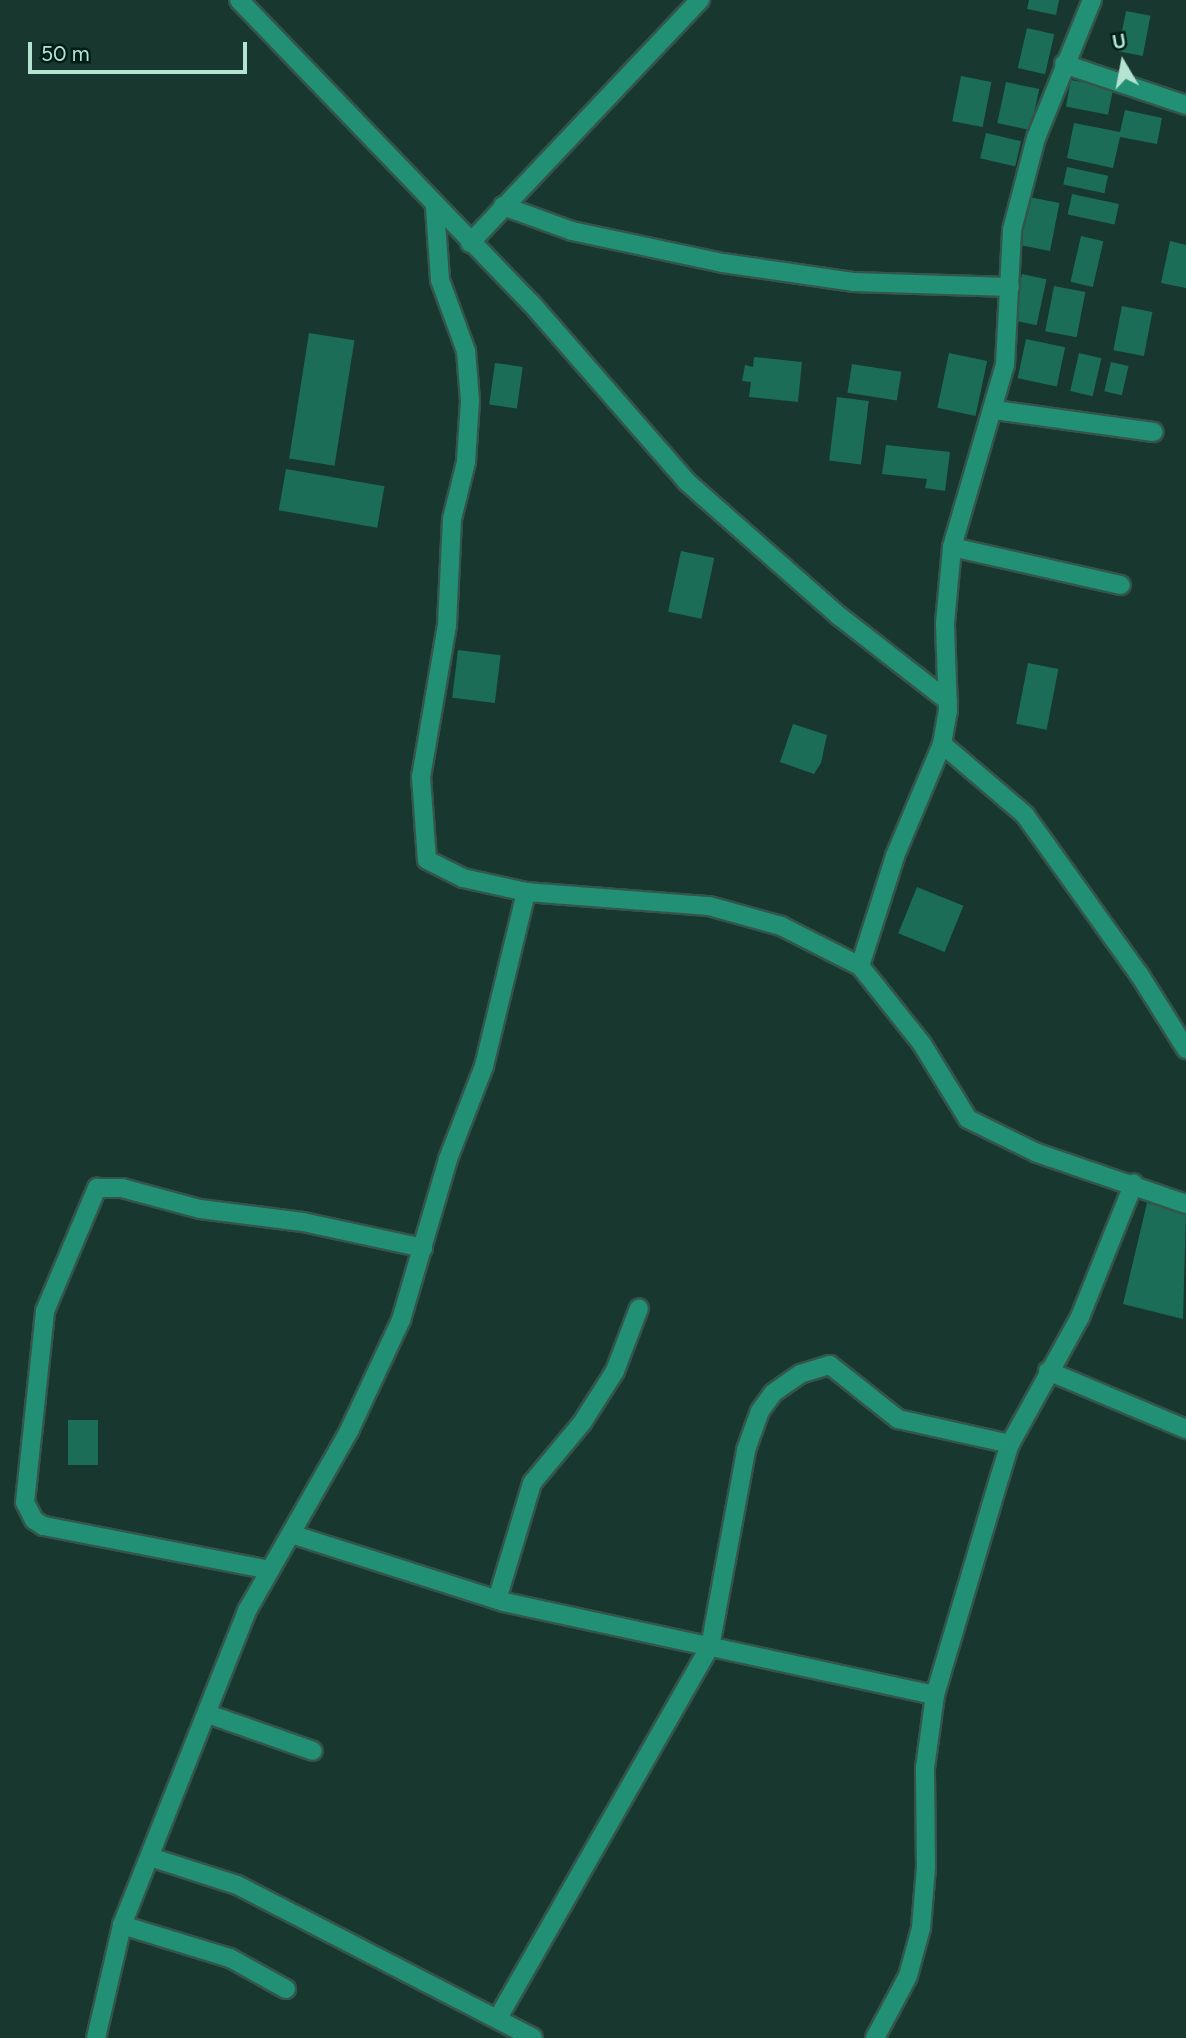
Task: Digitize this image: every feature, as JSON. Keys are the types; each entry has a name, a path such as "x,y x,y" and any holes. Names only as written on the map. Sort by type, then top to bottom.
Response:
{"street":[{"path":"468,241 700,0"},
{"path":"860,966 895,856 943,741 948,706 945,623 952,547 995,410 1005,365 1012,230 1021,188 1064,64 1092,0"},
{"path":"242,2 439,212 531,303 687,482 839,616 948,706"},
{"path":"1064,64 1186,105"},
{"path":"503,206 572,232 723,263 853,282 1010,287"},
{"path":"439,212 440,280 466,351 470,401 466,462 452,519 447,625 421,777 424,853 430,864 463,878 526,892 709,906 781,926 860,966 915,1035 968,1119 1037,1153 1134,1183 1186,1204"},
{"path":"995,410 1153,432"},
{"path":"952,547 1121,585"},
{"path":"943,741 1025,815 1139,974 1186,1049"},
{"path":"96,2038 122,1925 248,1609 372,1382 401,1320 448,1159 484,1066 526,892"},
{"path":"875,2038 908,1976 921,1928 925,1768 935,1695 1010,1444 1080,1317 1134,1183"},
{"path":"270,1570 43,1525 34,1520 25,1502 45,1311 97,1188 122,1188 188,1207 303,1222 423,1248"},
{"path":"497,1600 532,1483 582,1423 615,1371 639,1308"},
{"path":"498,2018 710,1647 733,1513 760,1411 788,1380 830,1365 891,1416 1010,1444"},
{"path":"1048,1371 1186,1429"},
{"path":"291,1534 497,1600 935,1695"},
{"path":"208,1714 313,1751"},
{"path":"150,1857 237,1885 533,2038"},
{"path":"122,1925 230,1958 286,1989"}],"building":[{"path":"1029,0 1059,0 1056,15 1027,9"},
{"path":"1126,11 1151,16 1143,56 1118,51"},
{"path":"1027,28 1054,34 1045,74 1018,68"},
{"path":"961,76 991,82 983,127 952,121"},
{"path":"1071,80 1113,88 1108,115 1066,107"},
{"path":"1006,82 1039,89 1031,130 997,123"},
{"path":"1125,110 1162,118 1157,144 1120,137 1113,168 1067,158 1074,123 1120,132"},
{"path":"986,133 1021,141 1015,166 980,158"},
{"path":"1067,167 1108,176 1104,193 1063,185"},
{"path":"1072,194 1119,204 1115,225 1068,215"},
{"path":"1029,197 1059,203 1050,251 1020,245"},
{"path":"1081,236 1103,241 1093,287 1070,282"},
{"path":"1170,241 1186,245 1186,288 1161,283"},
{"path":"1022,274 1046,279 1037,325 1012,320"},
{"path":"1054,286 1085,292 1077,337 1045,331"},
{"path":"1122,306 1152,312 1144,356 1113,350"},
{"path":"309,333 354,340 335,466 289,458"},
{"path":"1026,339 1065,347 1057,386 1018,378"},
{"path":"949,353 987,361 976,416 937,408"},
{"path":"1079,353 1101,358 1093,396 1070,391"},
{"path":"754,357 802,362 798,402 749,397 751,382 742,381 745,365 753,367"},
{"path":"1111,362 1129,366 1122,395 1104,391"},
{"path":"495,363 523,367 517,408 489,405"},
{"path":"852,364 901,372 897,400 847,393"},
{"path":"837,397 869,401 861,464 829,461"},
{"path":"886,445 950,452 945,491 925,488 927,479 882,474"},
{"path":"286,469 384,486 377,528 279,510"},
{"path":"681,551 714,558 701,619 668,612"},
{"path":"458,650 501,655 495,703 452,698"},
{"path":"1028,663 1058,669 1047,730 1016,724"},
{"path":"793,724 827,735 821,763 814,774 780,762"},
{"path":"917,887 963,906 945,952 898,933"},
{"path":"1147,1203 1186,1212 1183,1319 1123,1304"},
{"path":"68,1420 98,1420 98,1465 68,1465"}]}
